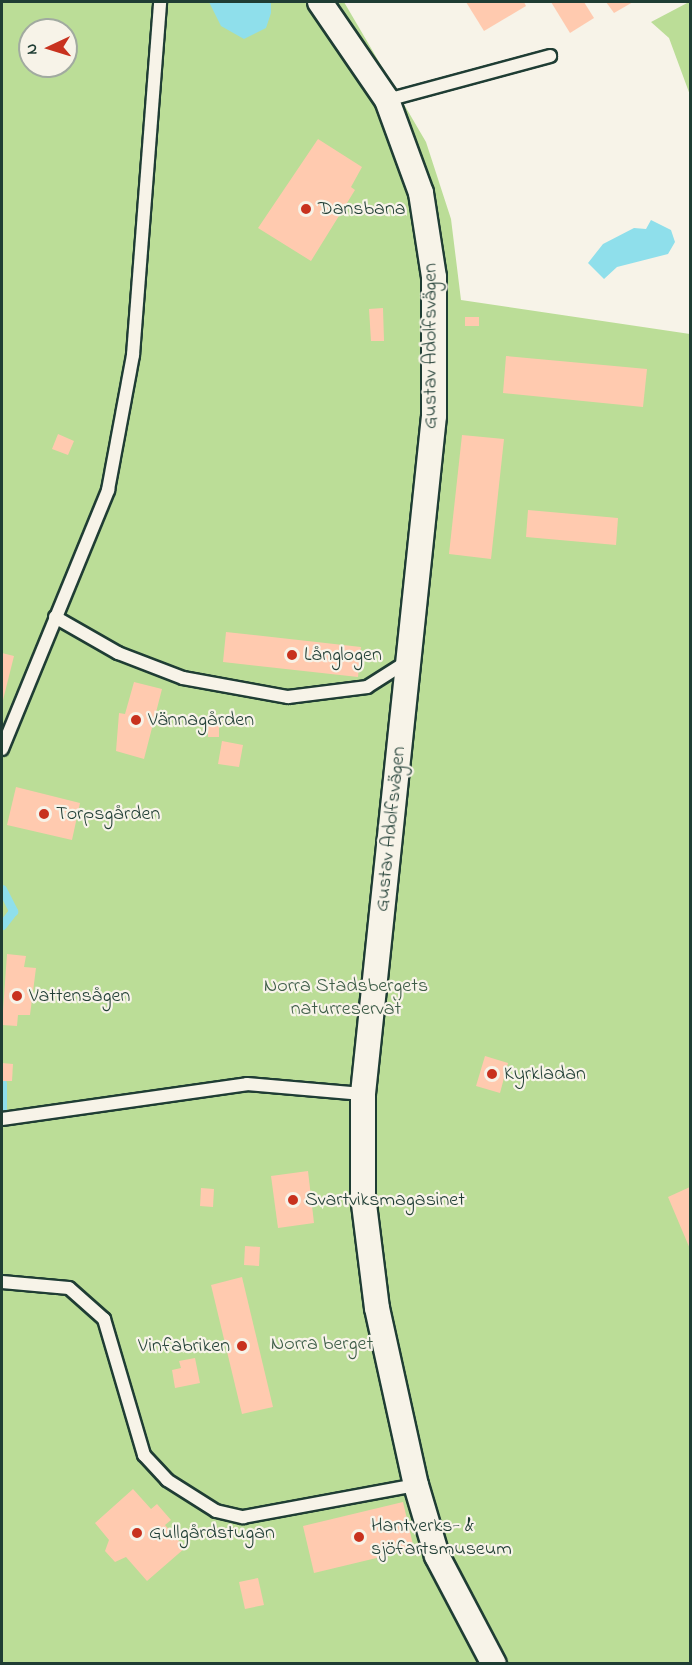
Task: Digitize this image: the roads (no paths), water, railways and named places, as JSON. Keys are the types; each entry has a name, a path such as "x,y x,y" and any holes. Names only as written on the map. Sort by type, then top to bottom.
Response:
{"street":[{"name":"Gustav Adolfsvägen","path":"320,2 387,100 421,193 434,277 434,416 363,1094 363,1196 377,1308 416,1485 437,1556 494,1664"}],"lane":[{"path":"2,750 108,490 133,355 160,2"},
{"path":"387,100 550,56"},
{"path":"55,617 118,654 183,678 288,697 367,687 408,661"},
{"path":"7,1119 248,1084 363,1094"},
{"path":"3,1282 69,1288 104,1319 144,1455 167,1480 216,1511 243,1517 416,1485"}],"water":[{"path":"209,2 271,2 271,13 266,28 244,39 221,26"},
{"path":"651,220 671,230 675,242 668,254 617,267 604,279 588,263 603,244 634,228 646,229"}],"waterway":[{"path":"2,889 13,911 2,925"},
{"path":"2,1083 2,1120"}],"place":[{"name":"Dansbana","path":"306,209"},
{"name":"Långlogen","path":"292,655"},
{"name":"Vännagården","path":"136,720"},
{"name":"Torpsgården","path":"44,814"},
{"name":"Vattensågen","path":"17,996"},
{"name":"Kyrkladan","path":"492,1074"},
{"name":"Svartviksmagasinet","path":"293,1200"},
{"name":"Vinfabriken","path":"242,1346"},
{"name":"Gullgårdstugan","path":"137,1533"},
{"name":"Hantverks- & sjöfartsmuseum","path":"359,1537"}],"park label":[{"name":"Norra Stadsbergets naturreservat","path":"346,998"},
{"name":"Norra berget","path":"322,1344"}]}
